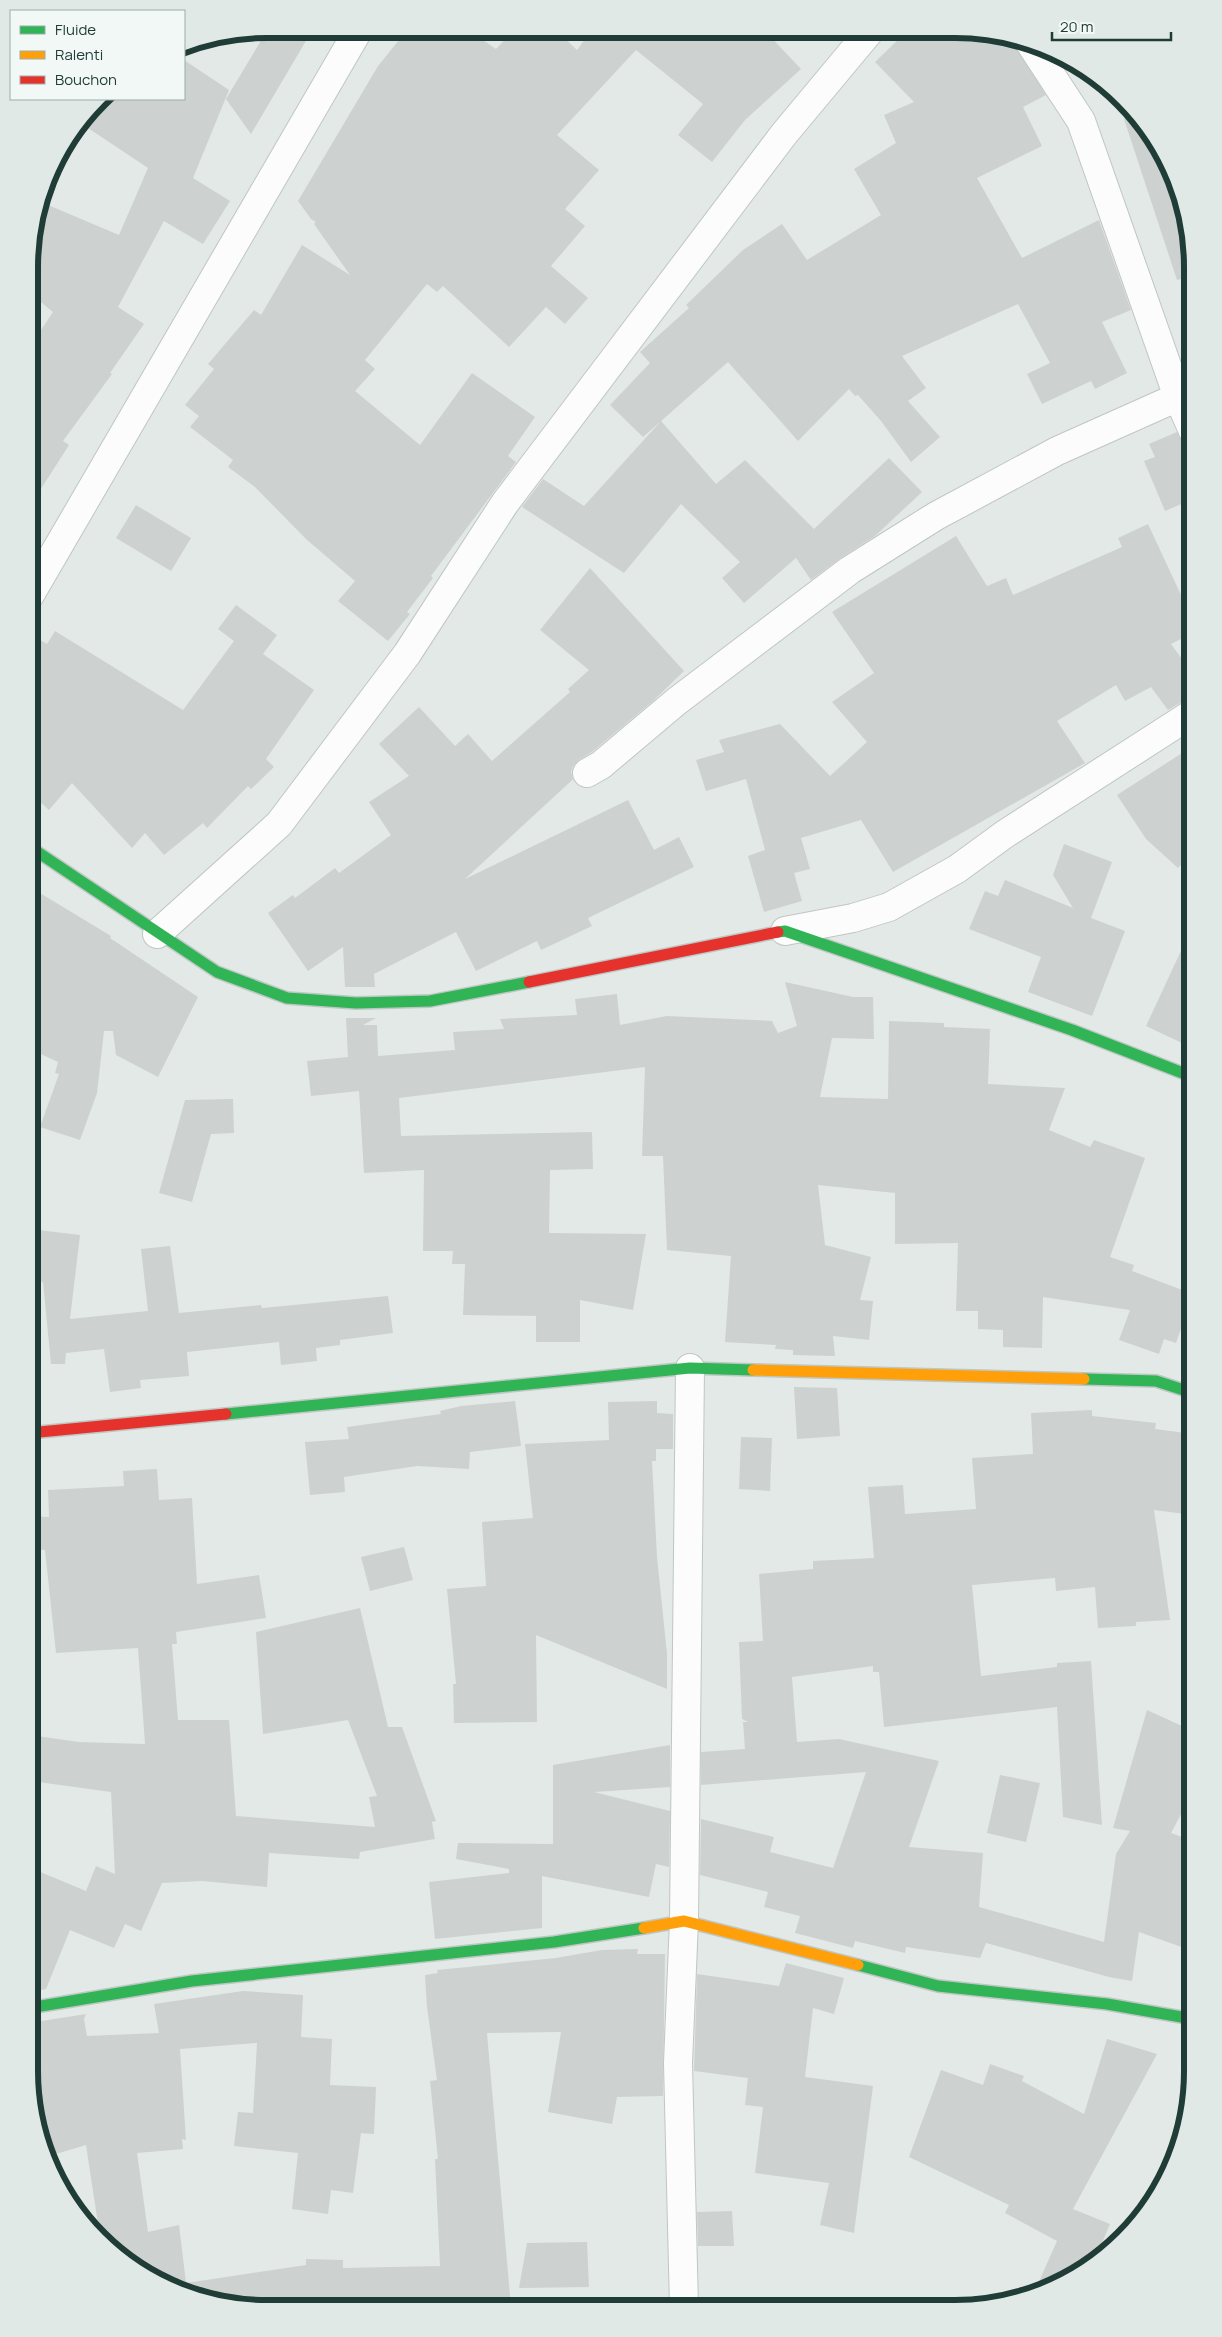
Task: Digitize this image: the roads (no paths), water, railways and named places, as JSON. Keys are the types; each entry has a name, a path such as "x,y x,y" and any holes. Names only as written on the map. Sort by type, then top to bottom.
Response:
{"street":[{"path":"38,581 354,38"},
{"path":"158,934 279,824 407,654 505,503 784,134 864,38"},
{"path":"1036,53 1081,121 1184,411"},
{"path":"587,773 601,765 677,701 850,570 881,550 936,516 1057,451 1178,397"},
{"path":"38,852 217,972 287,998 356,1003 430,1001 785,932 853,918 889,907 956,869 1005,834 1184,719"},
{"path":"785,932 1072,1030 1184,1074"},
{"path":"684,2300 678,2063 684,1921 690,1368"},
{"path":"38,1432 690,1368 1156,1381 1184,1390"},
{"path":"38,2007 192,1981 554,1942 684,1921 938,1986 1107,2004 1184,2015"}]}
